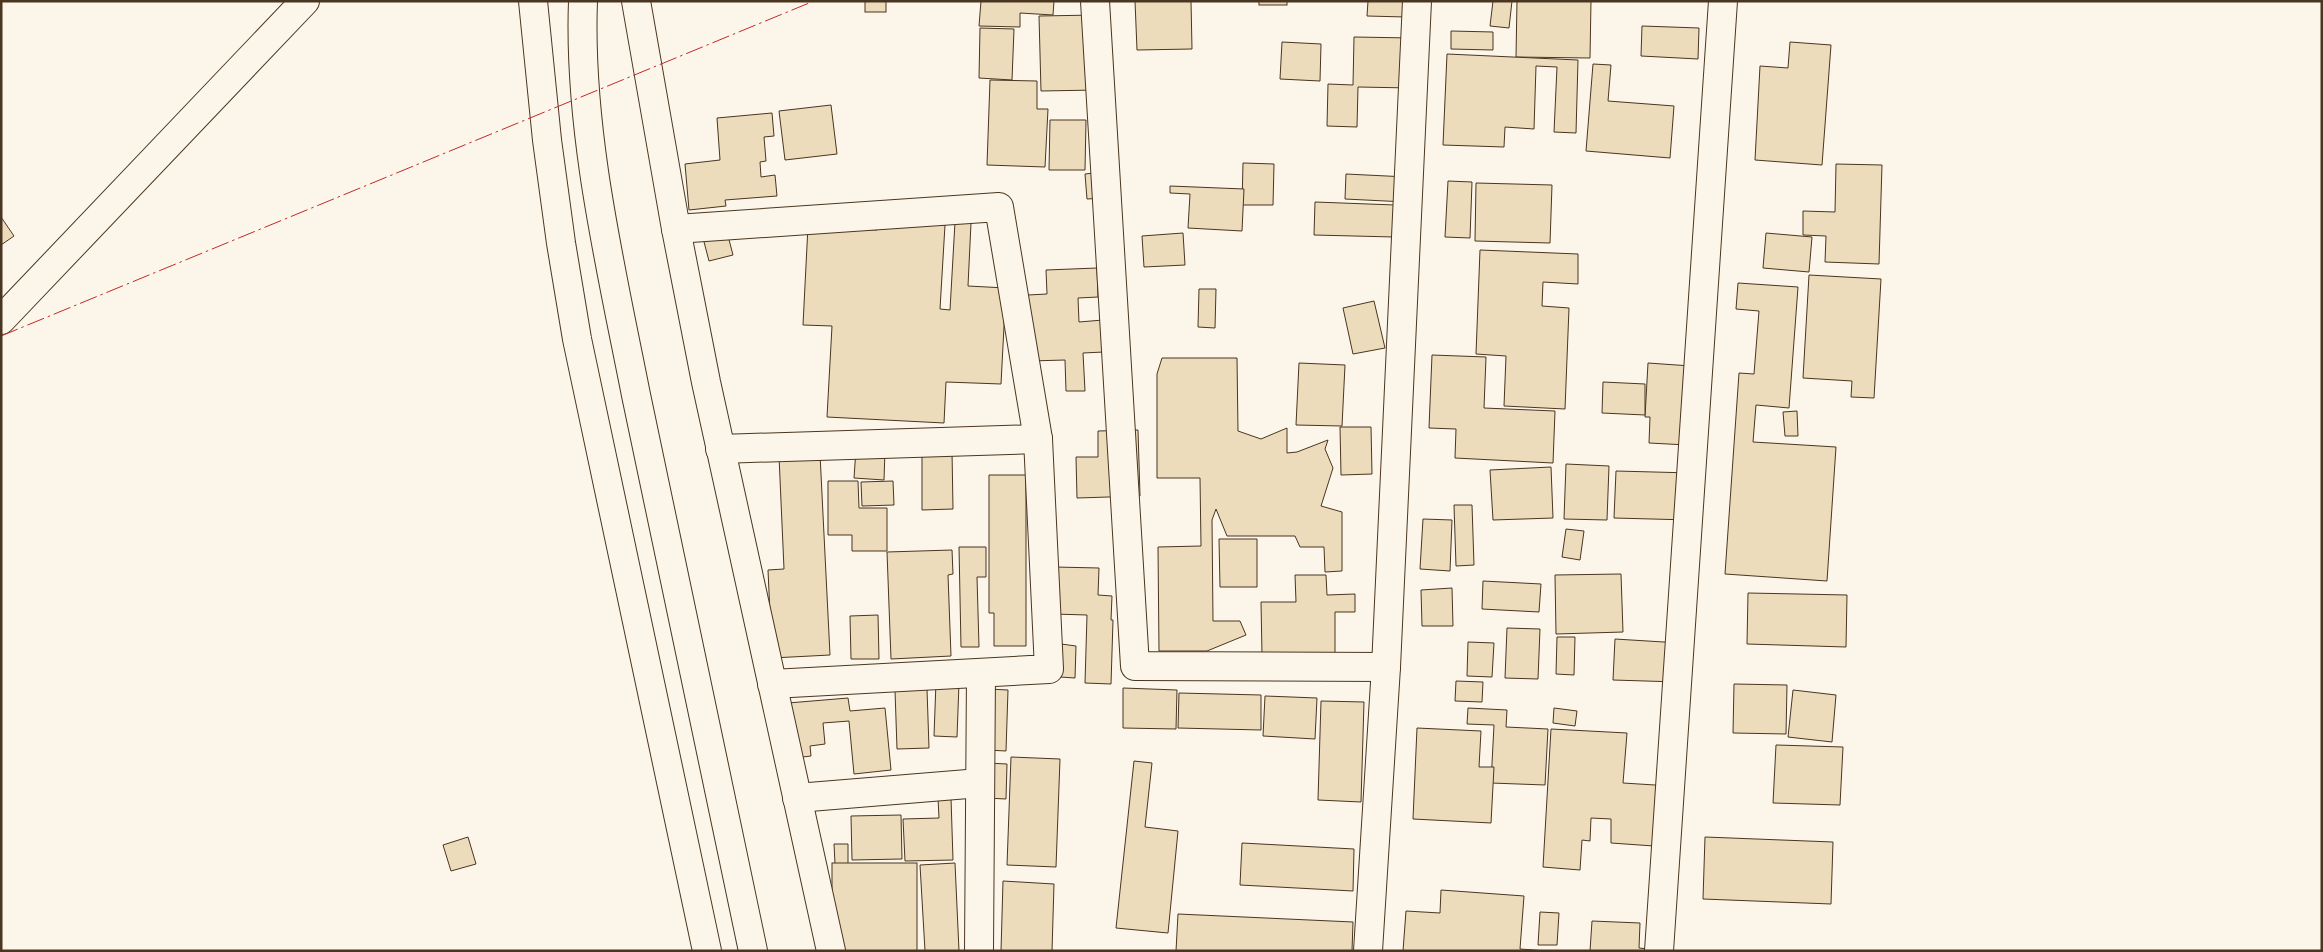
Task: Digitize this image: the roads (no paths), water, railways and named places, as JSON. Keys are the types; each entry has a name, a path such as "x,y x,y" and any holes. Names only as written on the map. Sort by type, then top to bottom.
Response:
{"street":[{"path":"1,320 305,1"},
{"path":"533,1 547,140 577,339 707,951"},
{"path":"583,1 583,70 587,118 615,286 753,951"},
{"path":"636,1 676,229 720,448 830,951"},
{"path":"1095,1 1135,666 1386,667"},
{"path":"1368,951 1386,667 1417,1"},
{"path":"1658,951 1723,1"},
{"path":"676,229 999,207 1038,439 1049,669 772,684"},
{"path":"720,448 1038,439"},
{"path":"979,951 981,672"},
{"path":"797,798 980,782"}]}
